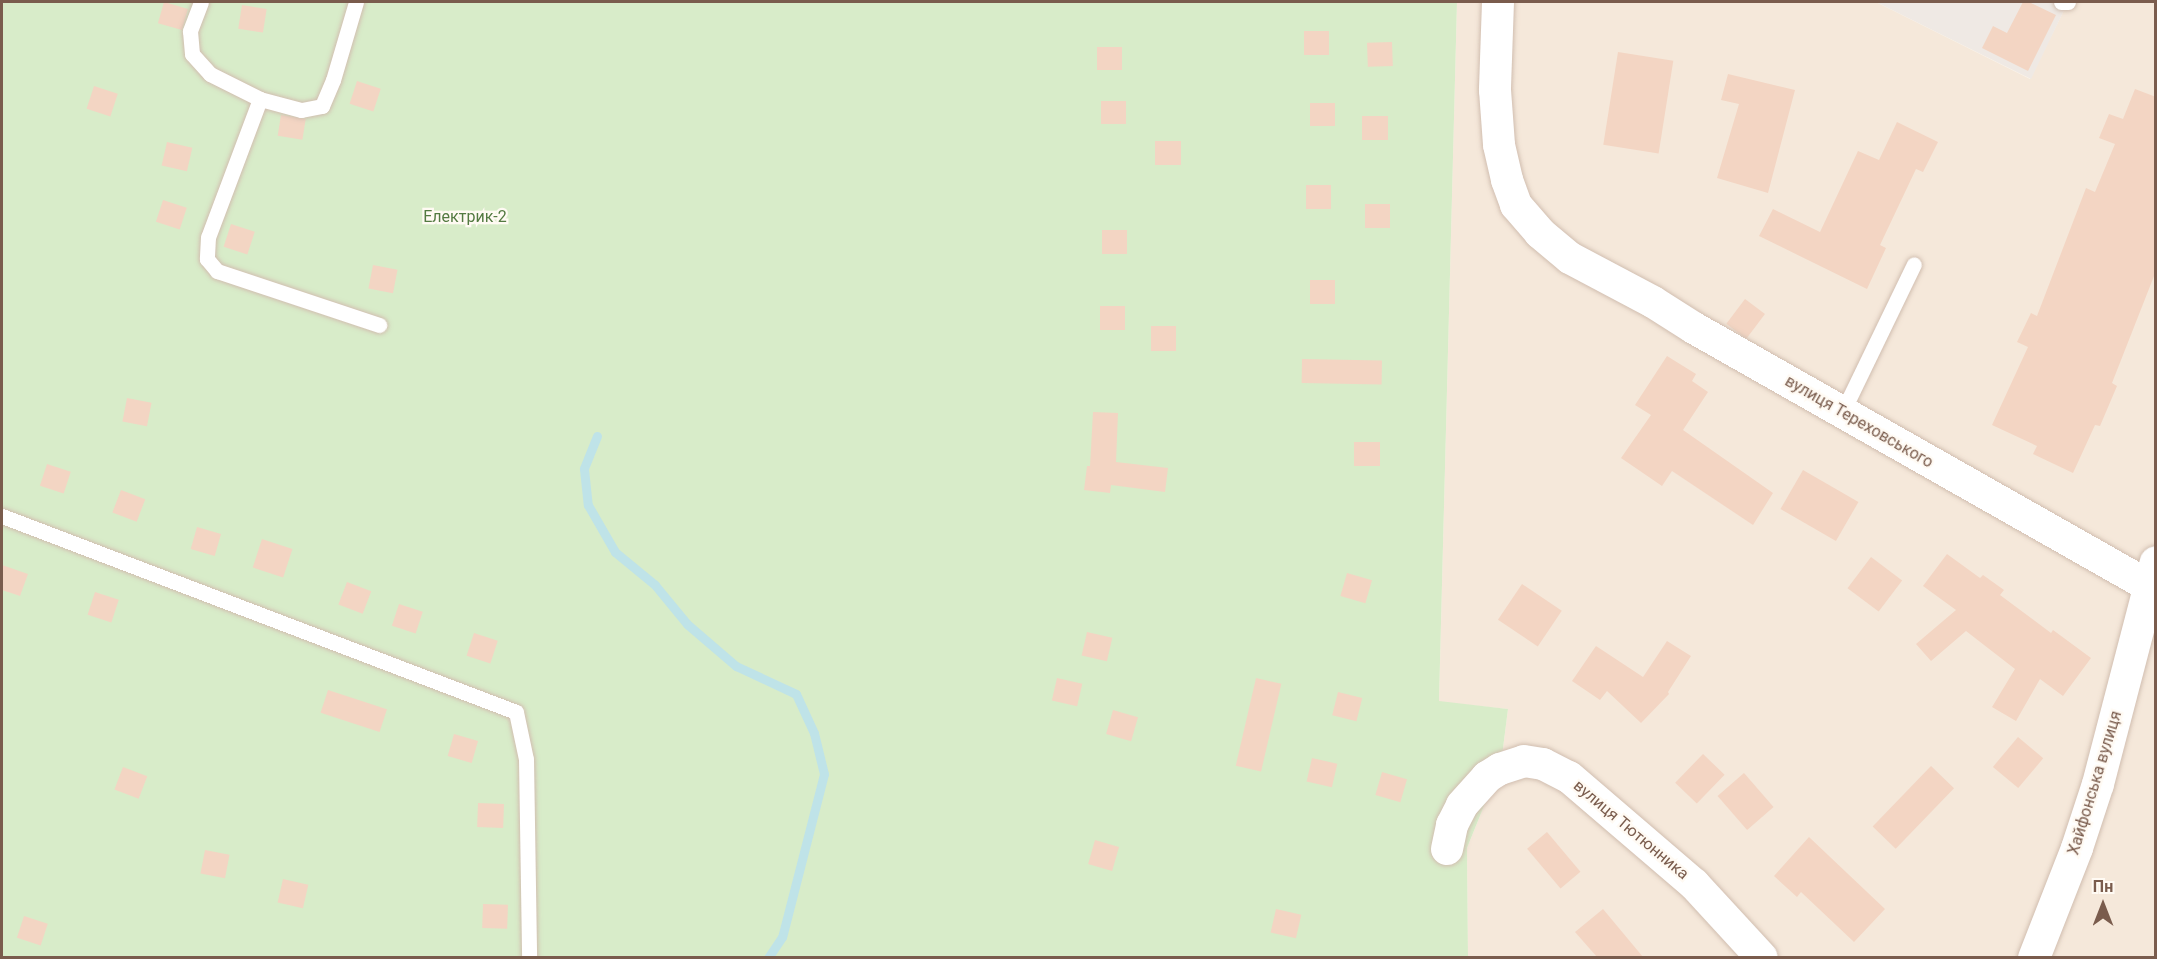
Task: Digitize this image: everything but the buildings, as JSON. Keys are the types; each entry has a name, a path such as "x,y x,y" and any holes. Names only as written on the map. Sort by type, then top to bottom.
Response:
{"street":[{"name":"вулиця Тереховського","path":"1498,2 1495,90 1499,145 1507,180 1516,205 1534,226 1570,258 1653,302 1842,413 2152,574 2145,648"},
{"name":"Хайфонська вулиця","path":"2034,957 2077,848 2145,648"},
{"name":"вулиця Тютюнника","path":"1447,849 1452,825 1462,805 1487,777 1500,769 1524,761 1542,764 1569,777 1694,884 1762,957"}],"lane":[{"path":"201,2 190,31 192,54 210,74 260,99 301,110 322,106 333,80 356,2"},
{"path":"2061,2 2065,4 2068,2"},
{"path":"260,99 208,237 207,259 217,271 379,326"},
{"path":"1842,413 1914,264"},
{"path":"2,516 516,712 526,759 528,957"}],"shaded area":[{"path":"1457,2 1876,2 2030,79 2068,2 2155,2 2155,957 1468,957 1467,848 1501,764 1508,709 1439,702"},
{"path":"1876,2 2068,2 2031,79"}],"green space":[{"name":"Електрик-2","path":"2,2 1457,2 1439,701 1508,709 1501,764 1467,848 1468,957 2,957"}],"waterway":[{"path":"597,436 584,469 588,505 615,552 655,585 687,624 736,666 796,694 814,733 824,774 782,937 768,958"}]}
